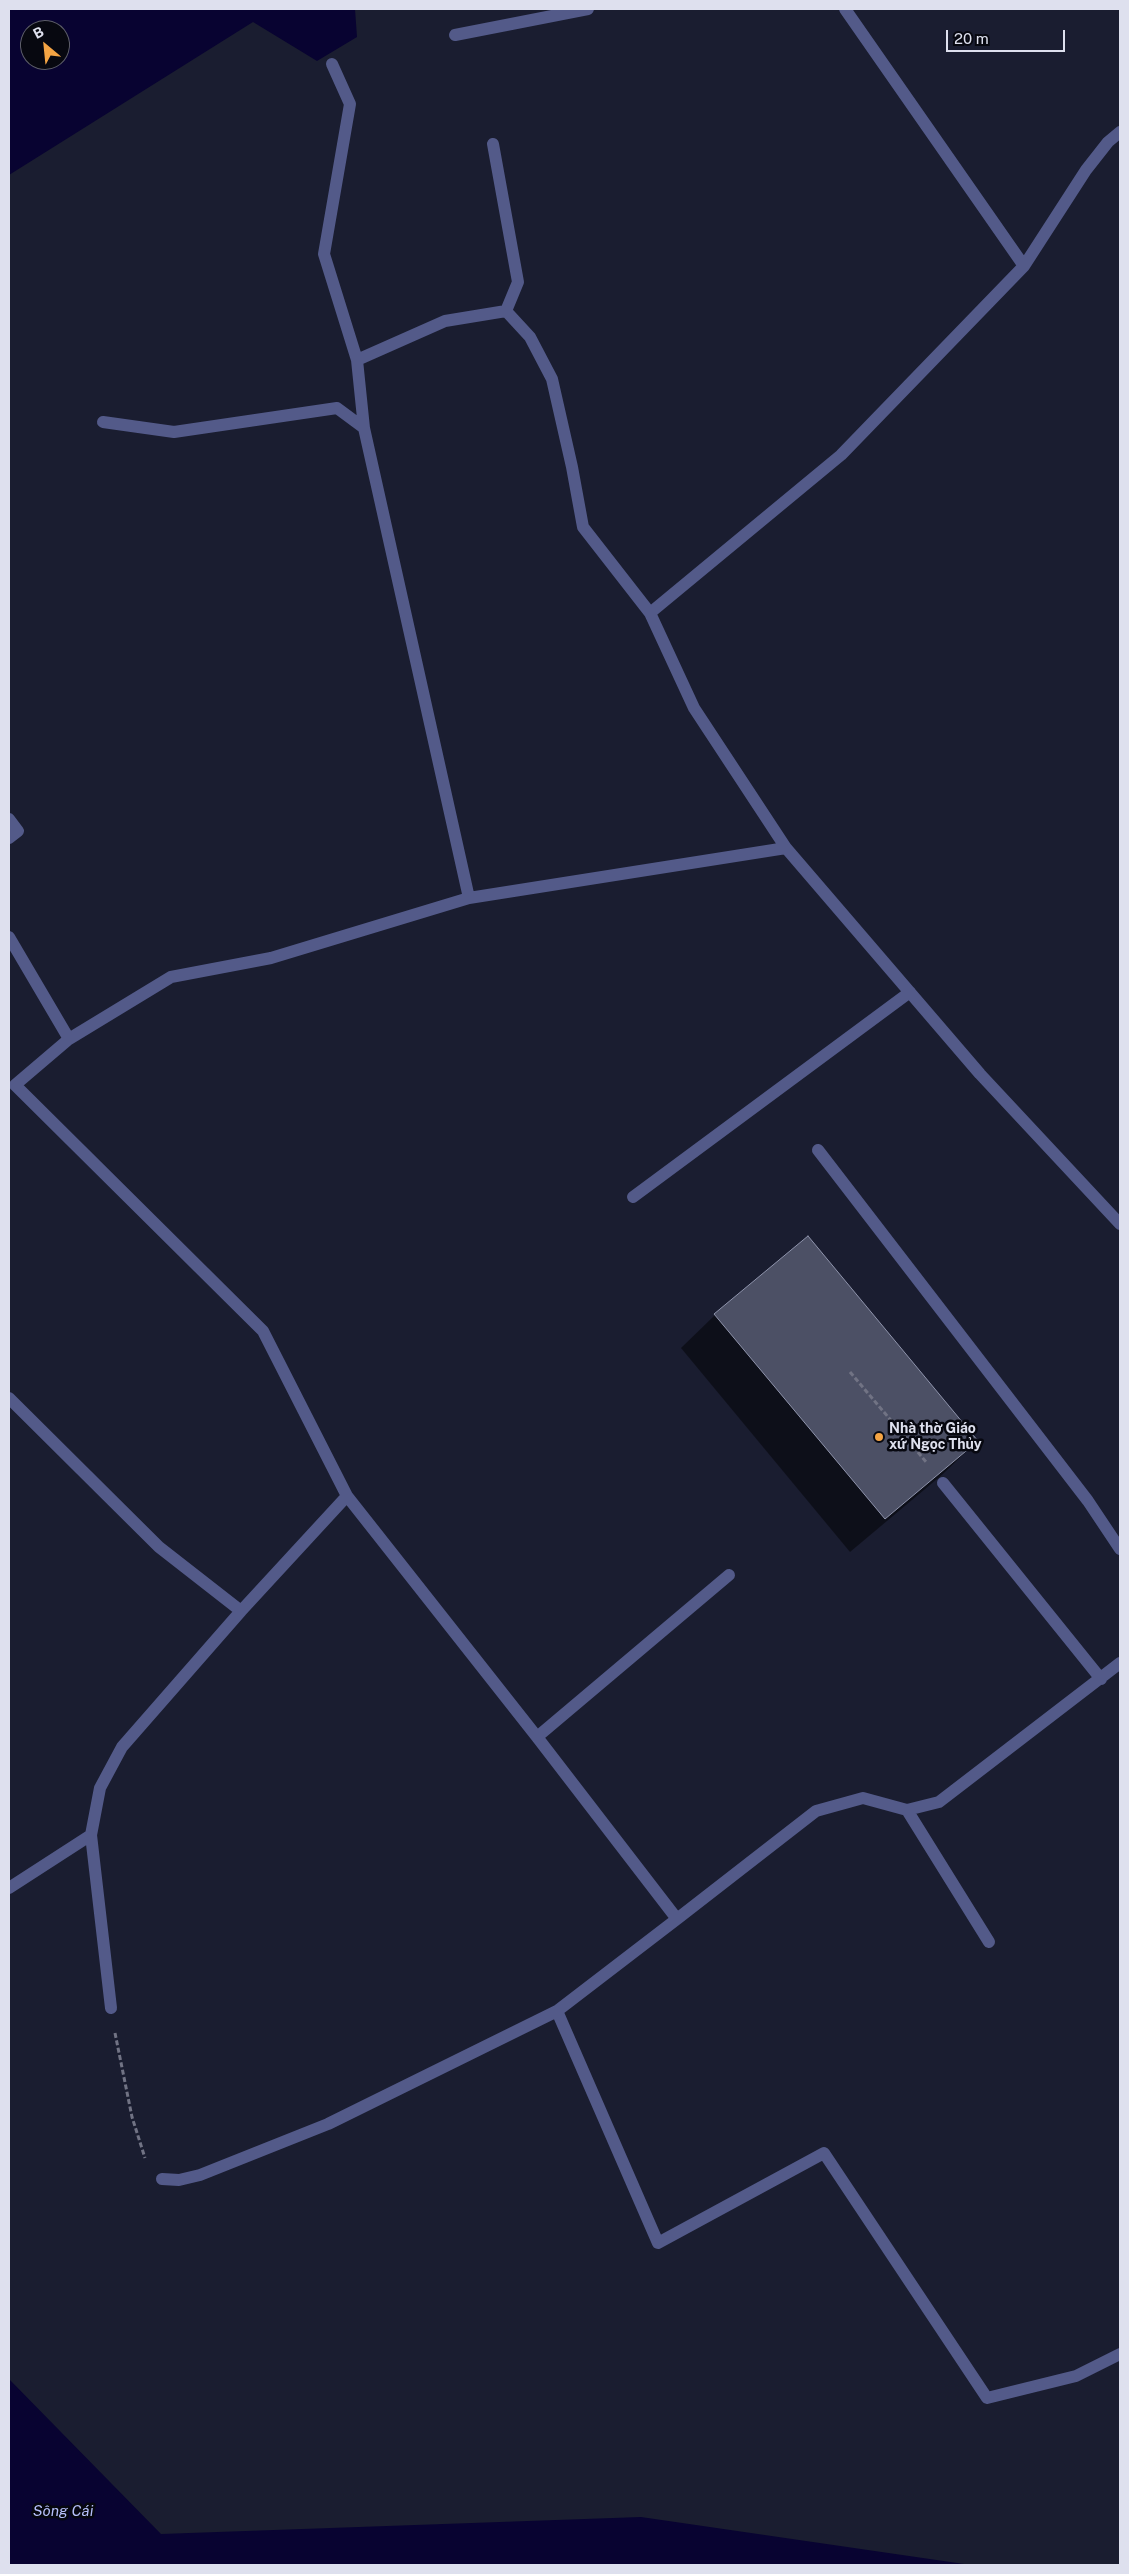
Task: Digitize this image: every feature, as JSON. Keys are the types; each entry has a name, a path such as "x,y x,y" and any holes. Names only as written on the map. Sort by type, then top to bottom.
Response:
{"street":[{"path":"455,35 588,9"},
{"path":"845,9 1024,266"},
{"path":"332,64 350,104 324,254 357,360 364,428 469,898"},
{"path":"650,613 841,455 1024,266 1086,170 1108,142 1120,132"},
{"path":"493,144 518,282 506,311"},
{"path":"357,360 445,320 506,311"},
{"path":"506,311 530,337 552,379 572,467 583,527 650,613 694,708 786,848 980,1074 1120,1224"},
{"path":"103,422 174,432 337,408 364,428"},
{"path":"9,819 18,831 9,838"},
{"path":"677,1919 537,1737 347,1496 263,1331 12,1088 69,1039 171,978 271,958 469,898 786,848"},
{"path":"9,936 69,1039"},
{"path":"633,1197 910,992"},
{"path":"818,1150 1088,1501 1120,1550"},
{"path":"9,1398 158,1547 241,1611"},
{"path":"943,1483 1101,1679"},
{"path":"111,2008 91,1835 100,1788 122,1747 241,1611 347,1496"},
{"path":"537,1737 729,1575"},
{"path":"162,2179 180,2180 200,2175 328,2124 557,2011 816,1811 863,1798 907,1810 939,1802 1120,1663"},
{"path":"907,1810 989,1942"},
{"path":"9,1888 91,1835"},
{"path":"557,2011 658,2243 824,2153 987,2398 1076,2376 1120,2354"}],"path":[{"path":"850,1372 943,1483"},
{"path":"111,2008 132,2117 150,2171 162,2179"}],"water":[{"path":"9,9 355,9 357,37 317,61 253,22 9,175"},
{"name":"Sông Cái","path":"9,2379 161,2534 641,2517 971,2565 9,2565"}],"building":[{"path":"808,1236 978,1441 885,1519 714,1314"}],"place":[{"name":"Nhà thờ Giáo xứ Ngọc Thủy","path":"879,1437"}]}
